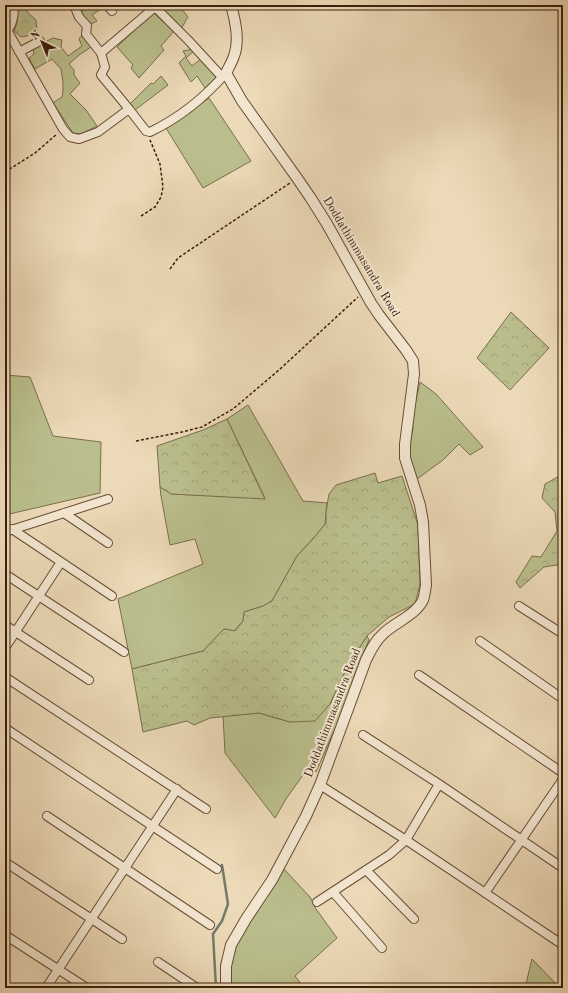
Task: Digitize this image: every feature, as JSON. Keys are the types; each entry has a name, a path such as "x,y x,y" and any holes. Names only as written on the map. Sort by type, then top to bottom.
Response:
{"street":[{"path":"13,5 11,22 6,31 63,129 70,137 79,139 98,132 129,109"},
{"path":"74,5 79,17 87,26 86,34 101,53 105,67 101,75 148,132 164,125 192,105 224,75 235,54 237,40 236,24 231,5"},
{"path":"101,53 154,6 224,75"},
{"path":"19,52 40,41"},
{"name":"Doddathimmasandra Road","path":"224,75 297,178 326,224 364,292 413,361 414,374 405,444 405,458 420,505 423,522 425,590 422,602 414,611 383,634 373,646 320,785 306,816 272,880 231,945 226,966 226,988"},
{"path":"9,531 108,499"},
{"path":"64,513 108,543"},
{"path":"9,531 61,562 112,596"},
{"path":"5,648 61,562"},
{"path":"5,574 124,652"},
{"path":"519,606 563,634"},
{"path":"5,625 89,680"},
{"path":"480,641 563,698"},
{"path":"419,675 563,772"},
{"path":"5,677 206,809"},
{"path":"5,728 217,869"},
{"path":"363,735 439,784 563,868"},
{"path":"485,893 563,779"},
{"path":"317,902 389,855 406,840 439,784"},
{"path":"320,785 406,840 563,945"},
{"path":"46,988 177,790"},
{"path":"47,816 210,925"},
{"path":"5,862 122,939"},
{"path":"366,870 414,919"},
{"path":"333,892 382,948"},
{"path":"5,935 87,988"},
{"path":"158,962 197,988"}],"path":[{"path":"5,172 35,154 63,129"},
{"path":"141,216 154,208 161,197 163,187 160,164 148,132"},
{"path":"170,269 178,258 297,178"},
{"path":"136,441 202,427 233,409 279,370 364,292"}],"green space":[{"path":"18,5 23,5 28,13 36,20 37,34 21,37 14,31 17,23"},
{"path":"80,5 105,6 92,15 97,21 91,24 81,13 83,9"},
{"path":"157,5 182,5 180,7 188,17 181,29"},
{"path":"153,12 175,30 161,46 164,50 139,78 131,68 133,65 117,47"},
{"path":"83,34 91,47 69,64 74,70 74,75 80,83 70,94 86,110 97,126 81,134 73,133 53,103 62,97 63,82 61,69 52,59 35,69 29,58 34,54 33,49 53,38 62,40 61,47 68,56 82,46 79,39"},
{"path":"195,50 186,58 192,66 202,58 217,76 205,88 197,76 191,82 179,63 186,56 183,51"},
{"path":"161,76 168,85 135,110 130,104 151,83 153,84"},
{"path":"209,98 251,161 203,188 166,128"},
{"path":"511,312 549,348 510,390 477,358"},
{"path":"5,375 30,377 53,436 101,442 100,493 5,515"},
{"path":"420,382 436,394 483,447 470,455 459,444 443,460 417,479 411,462 410,451 413,430 412,418"},
{"path":"248,405 303,501 327,503 325,525 297,556 272,601 263,606 244,612 243,621 234,631 224,629 203,651 132,669 118,599 203,564 195,539 170,545 160,487 172,494 265,498 227,419"},
{"path":"227,419 265,499 171,494 160,487 157,446 203,430"},
{"path":"375,473 378,483 402,476 418,525 420,584 415,604 389,617 367,636 347,667 330,704 315,721 290,722 259,713 210,718 194,725 187,721 143,732 132,669 203,651 224,629 235,631 243,621 244,612 263,606 272,601 297,556 326,523 326,511 329,494 336,485"},
{"path":"563,474 563,564 544,567 520,588 516,582 532,556 541,557 557,531 555,512 542,498 545,484"},
{"path":"367,636 369,640 355,674 342,713 316,772 310,765 286,799 275,818 225,753 223,716 259,713 290,722 330,704 347,667"},
{"path":"283,868 310,897 316,909 337,938 295,976 304,988 229,988 229,971 236,944"},
{"path":"532,959 560,988 525,988"}],"waterway":[{"path":"216,988 213,934 222,921 228,904 222,865"}]}
